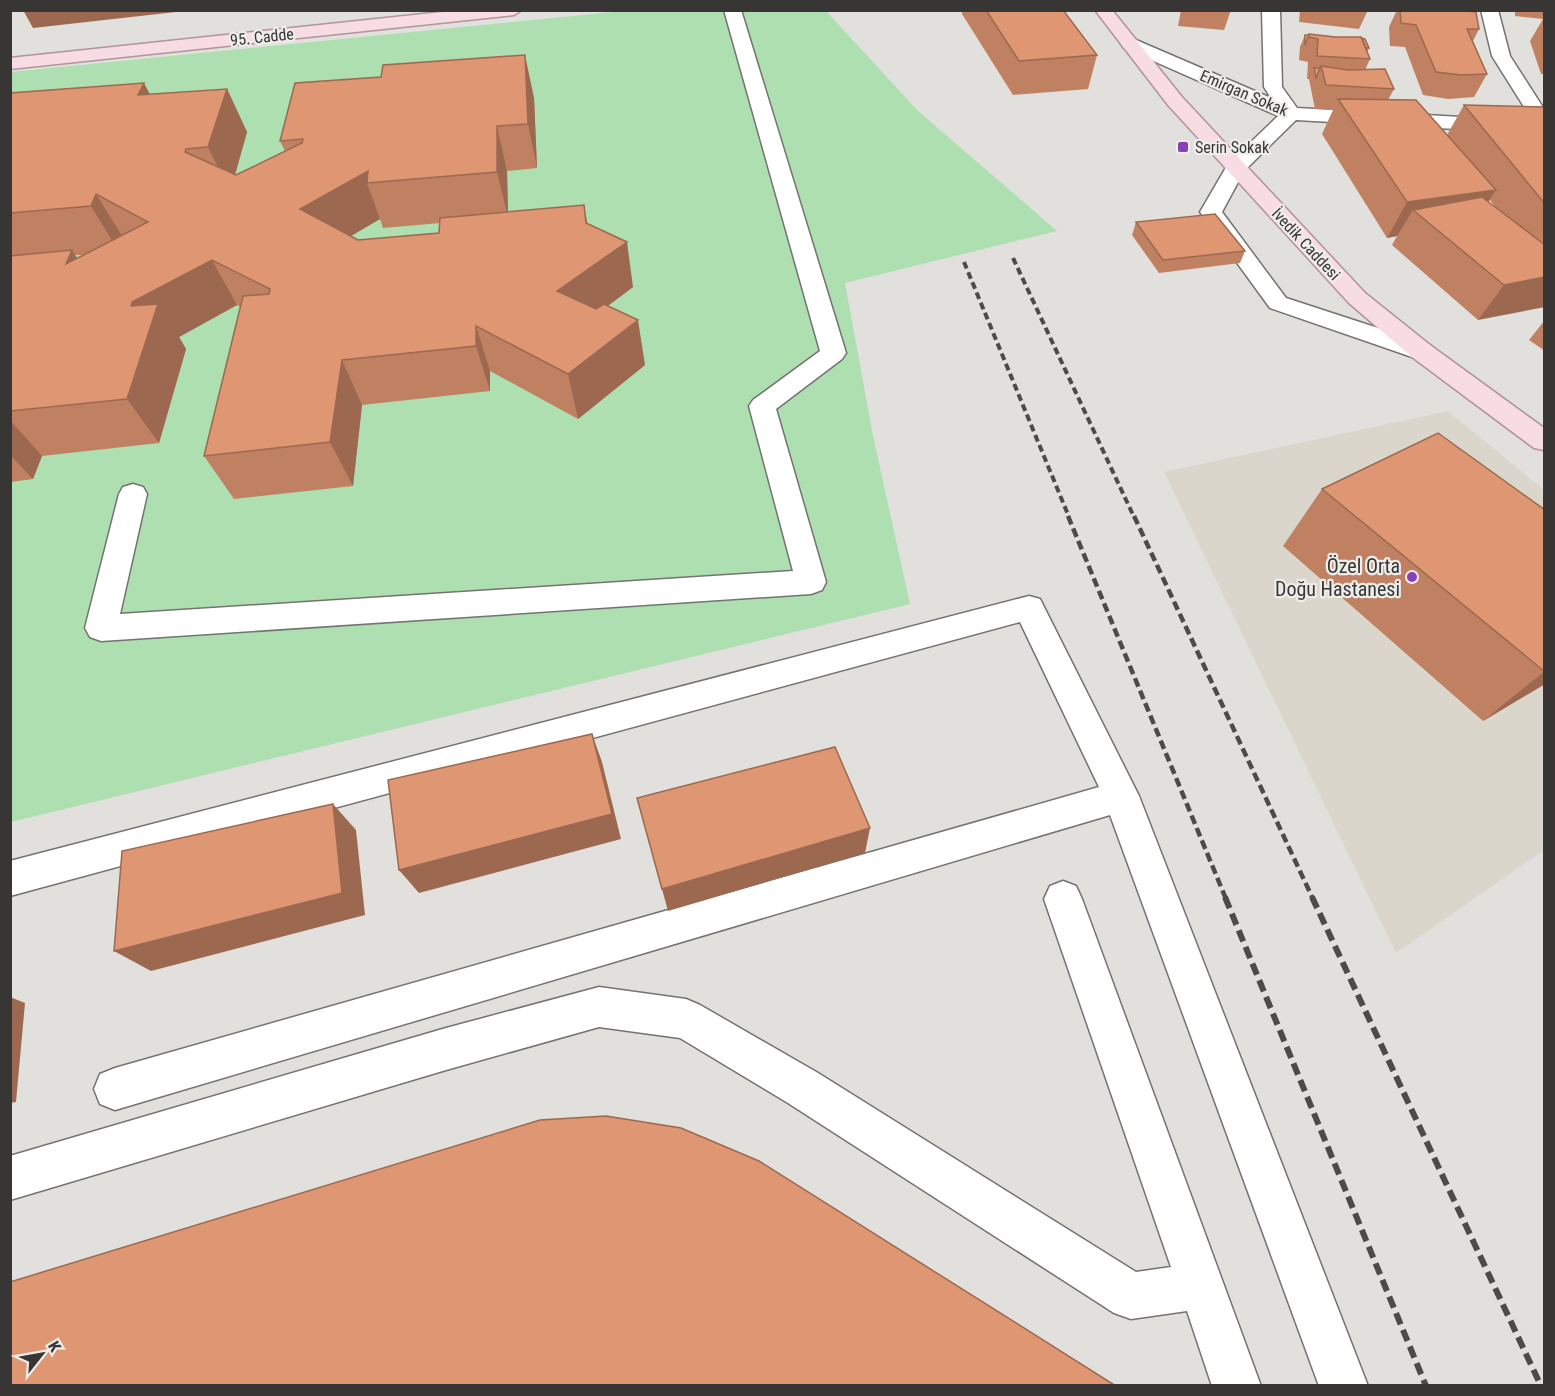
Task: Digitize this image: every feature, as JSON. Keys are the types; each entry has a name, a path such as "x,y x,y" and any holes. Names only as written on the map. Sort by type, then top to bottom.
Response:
{"main road":[{"name":"95. Cadde","path":"10,51 386,10"},
{"name":"95. Cadde","path":"10,64 514,10"},
{"name":"İvedik Caddesi","path":"1102,10 1146,68 1235,168 1357,298 1421,351 1545,441"}],"street":[{"path":"133,494 100,628 811,582 762,406 833,353 732,10"},
{"path":"1271,10 1273,87 1292,114 1235,168 1211,212 1278,303 1421,351"},
{"path":"1489,10 1501,56 1545,126"},
{"name":"Emirgan Sokak","path":"1130,44 1292,114 1545,126"},
{"path":"10,879 1029,608 1121,796 1344,1386"},
{"path":"115,1089 1121,796"},
{"path":"1063,899 1237,1386"},
{"path":"10,1178 435,1052 599,1007 686,1019 803,1088 1131,1296 1202,1286"}],"shaded area":[{"path":"1448,411 1544,490 1544,850 1396,953 1164,472"}],"green space":[{"path":"623,11 826,11 917,110 1057,231 845,283 873,436 910,604 11,822 10,72"}],"building":[{"path":"986,10 1063,10 1097,55 1019,61"},
{"path":"1400,10 1476,12 1479,29 1467,29 1487,74 1461,75 1436,72 1416,25 1401,23"},
{"path":"1309,34 1361,37 1370,59 1317,56 1318,39 1309,37"},
{"path":"1362,38 1365,39 1369,48 1366,48"},
{"path":"525,55 528,124 497,126 497,172 367,183 368,171 300,209 358,240 439,233 440,218 584,205 586,223 627,242 557,291 596,309 604,304 638,320 568,374 476,326 476,346 342,360 330,442 204,456 243,296 269,294 270,289 212,260 132,302 131,306 158,304 127,399 10,411 10,256 72,250 66,264 148,222 96,194 91,206 10,213 10,93 144,83 138,95 227,89 208,147 186,149 185,152 236,175 302,143 303,139 280,141 295,83 381,77 383,65"},
{"path":"1321,66 1348,70 1385,69 1394,89 1326,85"},
{"path":"1314,68 1320,68 1316,78"},
{"path":"1338,99 1416,100 1496,190 1407,202"},
{"path":"1464,105 1545,107 1545,204"},
{"path":"1482,197 1545,245 1545,277 1504,285 1413,210"},
{"path":"1215,214 1245,251 1163,260 1136,222"},
{"path":"1438,433 1545,510 1544,671 1322,489"},
{"path":"592,734 612,814 399,870 388,780"},
{"path":"835,747 870,828 662,889 637,798"},
{"path":"333,804 342,893 114,951 122,851"},
{"path":"606,1116 681,1128 759,1161 1116,1386 10,1386 10,1282 540,1120"}],"railway":[{"path":"1013,258 1134,517"},
{"path":"964,262 1069,517"},
{"path":"1068,516 1226,899"},
{"path":"1134,516 1313,899"},
{"path":"1225,897 1426,1386"},
{"path":"1312,897 1541,1386"}],"place":[{"name":"Serin Sokak","path":"1183,147"},
{"name":"Özel Orta Doğu Hastanesi","path":"1412,577"}]}
